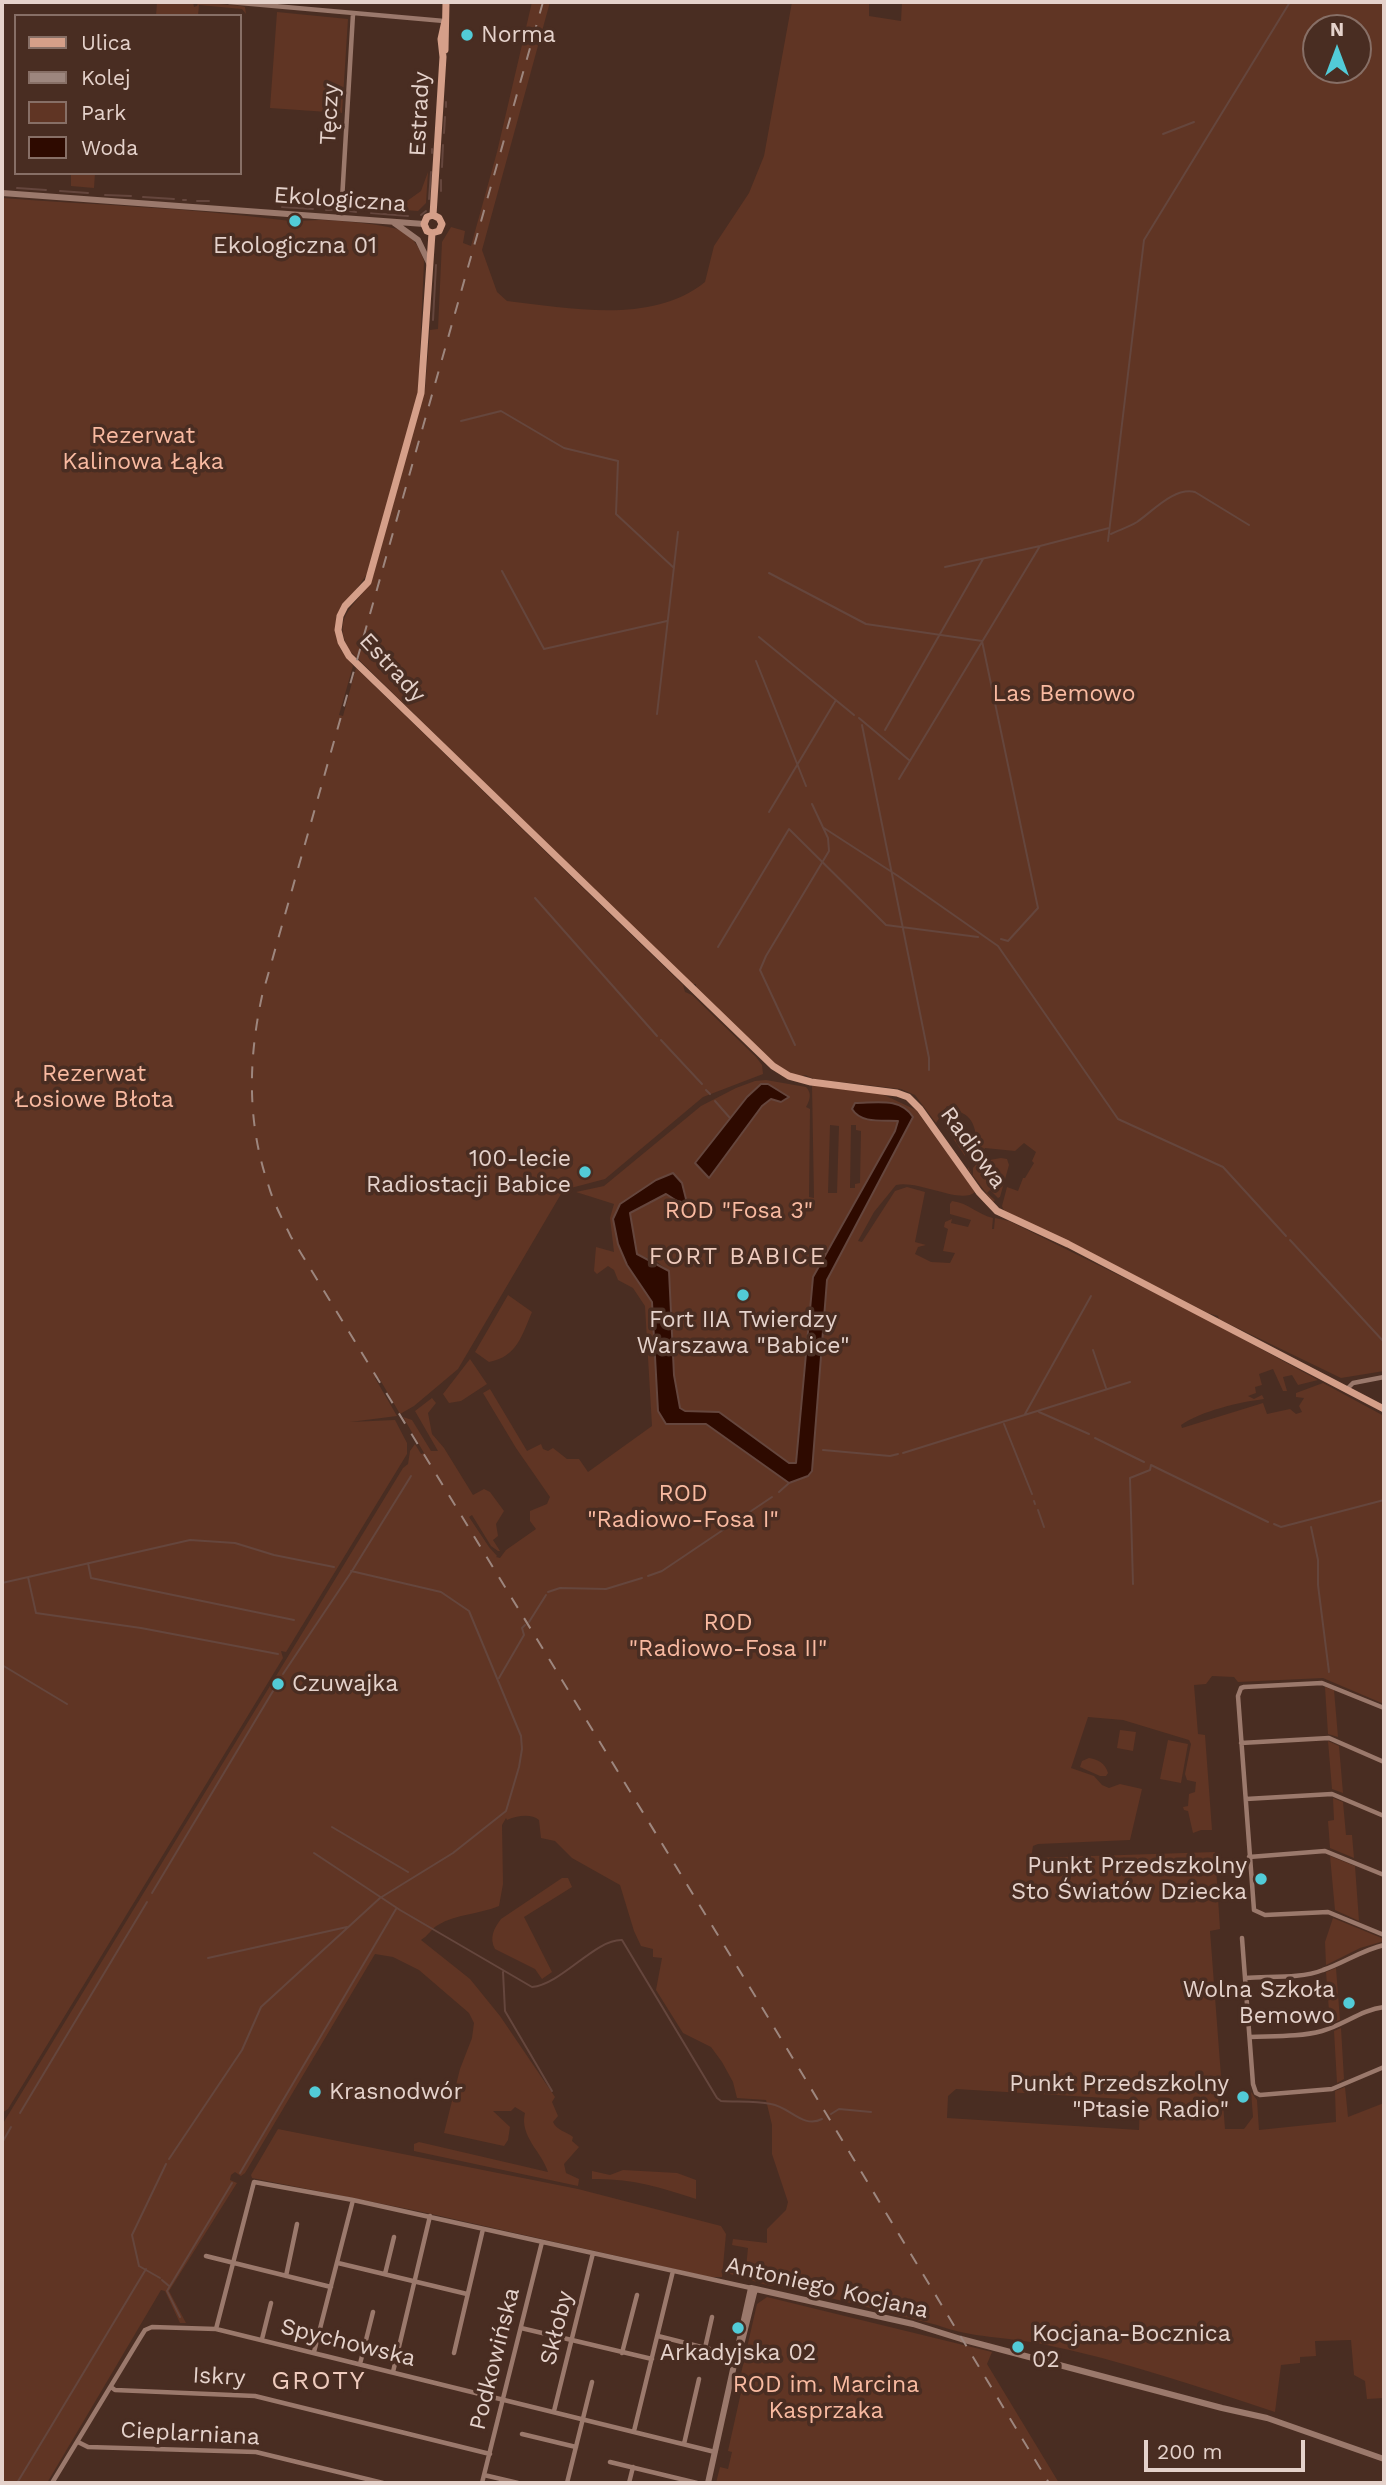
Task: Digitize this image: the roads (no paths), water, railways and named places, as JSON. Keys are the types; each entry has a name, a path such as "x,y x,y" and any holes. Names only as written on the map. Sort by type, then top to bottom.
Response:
{"main road":[{"name":"Estrady","path":"433,215 443,57 441,39 446,2"},
{"path":"433,215 439,218 442,225 439,231 432,233 427,231 424,224 427,217 433,215"},
{"name":"Estrady","path":"432,233 421,393 368,582 345,606 340,616 338,630 341,642 356,663 631,931"},
{"name":"Radiowa","path":"631,931 746,1043 779,1071 795,1079 897,1093 911,1100 979,1192 998,1211 1086,1253 1384,1409"}],"street":[{"path":"229,2 445,21"},
{"name":"Tęczy","path":"341,217 353,14"},
{"name":"Ekologiczna","path":"2,193 424,224"},
{"path":"391,221 418,240 430,266"},
{"path":"1347,1388 1353,1383 1384,1377"},
{"path":"1384,1708 1322,1683 1244,1687 1238,1696 1255,1910 1265,1915 1322,1911 1384,1935"},
{"path":"1241,1743 1329,1738 1384,1762"},
{"path":"1246,1799 1332,1794 1384,1816"},
{"path":"1250,1857 1325,1852 1384,1875"},
{"path":"1242,1938 1253,2084 1256,2093 1260,2095 1332,2089 1384,2067"},
{"path":"1245,1978 1302,1975 1322,1971 1363,1950 1384,1945"},
{"path":"1250,2038 1315,2033 1361,2013 1384,2007"},
{"name":"Antoniego Kocjana","path":"233,2263 254,2182 430,2216 913,2324 972,2342 1267,2418 1384,2459"},
{"path":"314,2352 353,2200"},
{"path":"393,2372 430,2216"},
{"path":"286,2276 297,2224"},
{"path":"454,2353 483,2229"},
{"path":"385,2274 394,2237"},
{"name":"Podkowińska","path":"482,2483 542,2242"},
{"name":"Skłoby","path":"554,2411 593,2253"},
{"path":"206,2256 331,2287"},
{"path":"216,2329 233,2263"},
{"path":"338,2263 467,2294"},
{"path":"634,2431 673,2271"},
{"path":"708,2483 737,2356 745,2334 753,2289"},
{"path":"622,2353 637,2295"},
{"path":"262,2339 271,2303"},
{"path":"360,2364 373,2312"},
{"path":"705,2348 712,2317"},
{"name":"Spychowska","path":"52,2483 145,2330 159,2327 216,2329 262,2339 716,2452"},
{"path":"521,2328 652,2359"},
{"path":"658,2336 737,2356"},
{"path":"684,2444 699,2379"},
{"path":"567,2483 593,2382"},
{"name":"Iskry","path":"110,2386 119,2391 255,2396 490,2454"},
{"path":"522,2434 576,2447"},
{"name":"Cieplarniana","path":"78,2442 88,2446 256,2452 383,2483"},
{"path":"610,2462 697,2483"},
{"path":"629,2483 633,2467"},
{"path":"484,2475 518,2483"}],"water":[{"path":"761,1084 768,1084 789,1097 781,1102 771,1099 762,1106 709,1178 695,1163 747,1097"},
{"path":"855,1103 894,1104 901,1106 913,1117 827,1280 812,1471 808,1476 789,1483 706,1424 666,1424 658,1411 652,1302 627,1265 618,1244 613,1219 620,1204 656,1180 673,1173 682,1183 687,1203 677,1201 666,1194 630,1213 637,1254 669,1271 674,1375 680,1408 685,1411 719,1412 789,1463 796,1463 813,1277 895,1131 898,1121 861,1117 852,1109"}],"waterway":[{"path":"1108,541 1144,240 1290,2"},
{"path":"446,102 446,107"},
{"path":"444,133 445,117"},
{"path":"1163,134 1194,122"},
{"path":"442,167 443,145"},
{"path":"429,199 431,172"},
{"path":"441,180 441,191"},
{"path":"17,188 46,190"},
{"path":"60,191 88,193"},
{"path":"105,195 131,196"},
{"path":"143,197 174,199"},
{"path":"197,201 209,201"},
{"path":"282,207 313,209"},
{"path":"326,210 332,210"},
{"path":"349,211 356,212"},
{"path":"421,215 426,211"},
{"path":"371,213 408,216"},
{"path":"433,320 436,265"},
{"path":"461,421 501,411 564,448 618,461 616,514 674,568"},
{"path":"1111,534 1137,522 1172,496 1187,491 1195,492 1249,525"},
{"path":"945,567 1109,528"},
{"path":"657,714 678,532"},
{"path":"899,779 1040,546"},
{"path":"885,730 983,559"},
{"path":"502,571 544,649 667,621"},
{"path":"769,573 866,624 982,641 1038,908 1008,941 1001,939"},
{"path":"759,637 854,715"},
{"path":"756,661 806,786"},
{"path":"769,812 836,700"},
{"path":"859,718 909,760"},
{"path":"862,725 929,1058 929,1070"},
{"path":"795,1045 760,970 829,851 828,838 812,804"},
{"path":"824,828 998,946 1118,1119 1223,1167 1286,1236"},
{"path":"718,947 789,829 886,925 978,937"},
{"path":"535,898 657,1036"},
{"path":"661,1040 702,1084"},
{"path":"706,1090 710,1094"},
{"path":"715,1101 730,1118"},
{"path":"1290,1240 1384,1342"},
{"path":"1025,1414 1091,1296"},
{"path":"1093,1350 1106,1388"},
{"path":"903,1453 1130,1382"},
{"path":"1039,1412 1089,1434"},
{"path":"1004,1424 1032,1494"},
{"path":"1095,1438 1144,1462"},
{"path":"823,1450 890,1456 898,1454"},
{"path":"1133,1584 1130,1478 1150,1470 1151,1465 1268,1522"},
{"path":"283,1674 411,1476"},
{"path":"779,1492 789,1483"},
{"path":"648,1576 662,1571 772,1497"},
{"path":"1274,1524 1281,1527 1384,1500"},
{"path":"1038,1510 1044,1527"},
{"path":"1311,1527 1318,1560 1318,1585 1329,1672"},
{"path":"2,1583 190,1540 235,1543 274,1555 334,1567"},
{"path":"88,1563 91,1578 294,1620"},
{"path":"169,2159 242,2050 261,2007 380,1898 453,1853 506,1811 519,1767 521,1736 469,1611 441,1592 351,1571"},
{"path":"28,1577 36,1613 141,1628 278,1654"},
{"path":"548,1592 560,1588 606,1589 642,1578"},
{"path":"529,1622 546,1595"},
{"path":"499,1678 524,1635 522,1628 525,1625"},
{"path":"2,1665 67,1704"},
{"path":"152,1893 276,1686"},
{"path":"332,1827 408,1872"},
{"path":"314,1853 400,1910 532,1987 555,1978 601,1946 622,1940 717,2098 721,2101 771,2104 809,2121 822,2119"},
{"path":"20,2113 147,1902"},
{"path":"240,2173 396,1909"},
{"path":"208,1958 347,1927"},
{"path":"503,1972 505,2011 552,2091"},
{"path":"831,2114 839,2109 871,2112"},
{"path":"2,2143 11,2127"},
{"path":"160,2278 139,2266 132,2235 166,2164"},
{"path":"180,2317 167,2291 232,2183"},
{"path":"17,2483 146,2269"},
{"path":"162,2280 169,2286"}],"railway":[{"path":"543,2 262,996 252,1068 253,1116 257,1140 271,1193 291,1237 1049,2483"}],"place":[{"name":"Norma","path":"467,35"},
{"name":"Ekologiczna 01","path":"295,221"},
{"name":"100-lecie Radiostacji Babice","path":"585,1172"},
{"name":"Fort IIA Twierdzy Warszawa \"Babice\"","path":"743,1295"},
{"name":"Czuwajka","path":"278,1684"},
{"name":"Punkt Przedszkolny Sto Światów Dziecka","path":"1261,1879"},
{"name":"Wolna Szkoła Bemowo","path":"1349,2003"},
{"name":"Krasnodwór","path":"315,2092"},
{"name":"Punkt Przedszkolny \"Ptasie Radio\"","path":"1243,2097"},
{"name":"Arkadyjska 02","path":"738,2328"},
{"name":"Kocjana-Bocznica 02","path":"1018,2347"}],"district":[{"name":"FORT BABICE","path":"738,1257"},
{"name":"GROTY","path":"319,2381"}],"park label":[{"name":"Rezerwat Kalinowa Łąka","path":"143,449"},
{"name":"Las Bemowo","path":"1064,694"},
{"name":"Rezerwat Łosiowe Błota","path":"94,1087"},
{"name":"ROD \"Fosa 3\"","path":"739,1211"},
{"name":"ROD \"Radiowo-Fosa I\"","path":"683,1507"},
{"name":"ROD \"Radiowo-Fosa II\"","path":"728,1636"},
{"name":"ROD im. Marcina Kasprzaka","path":"826,2398"}]}
